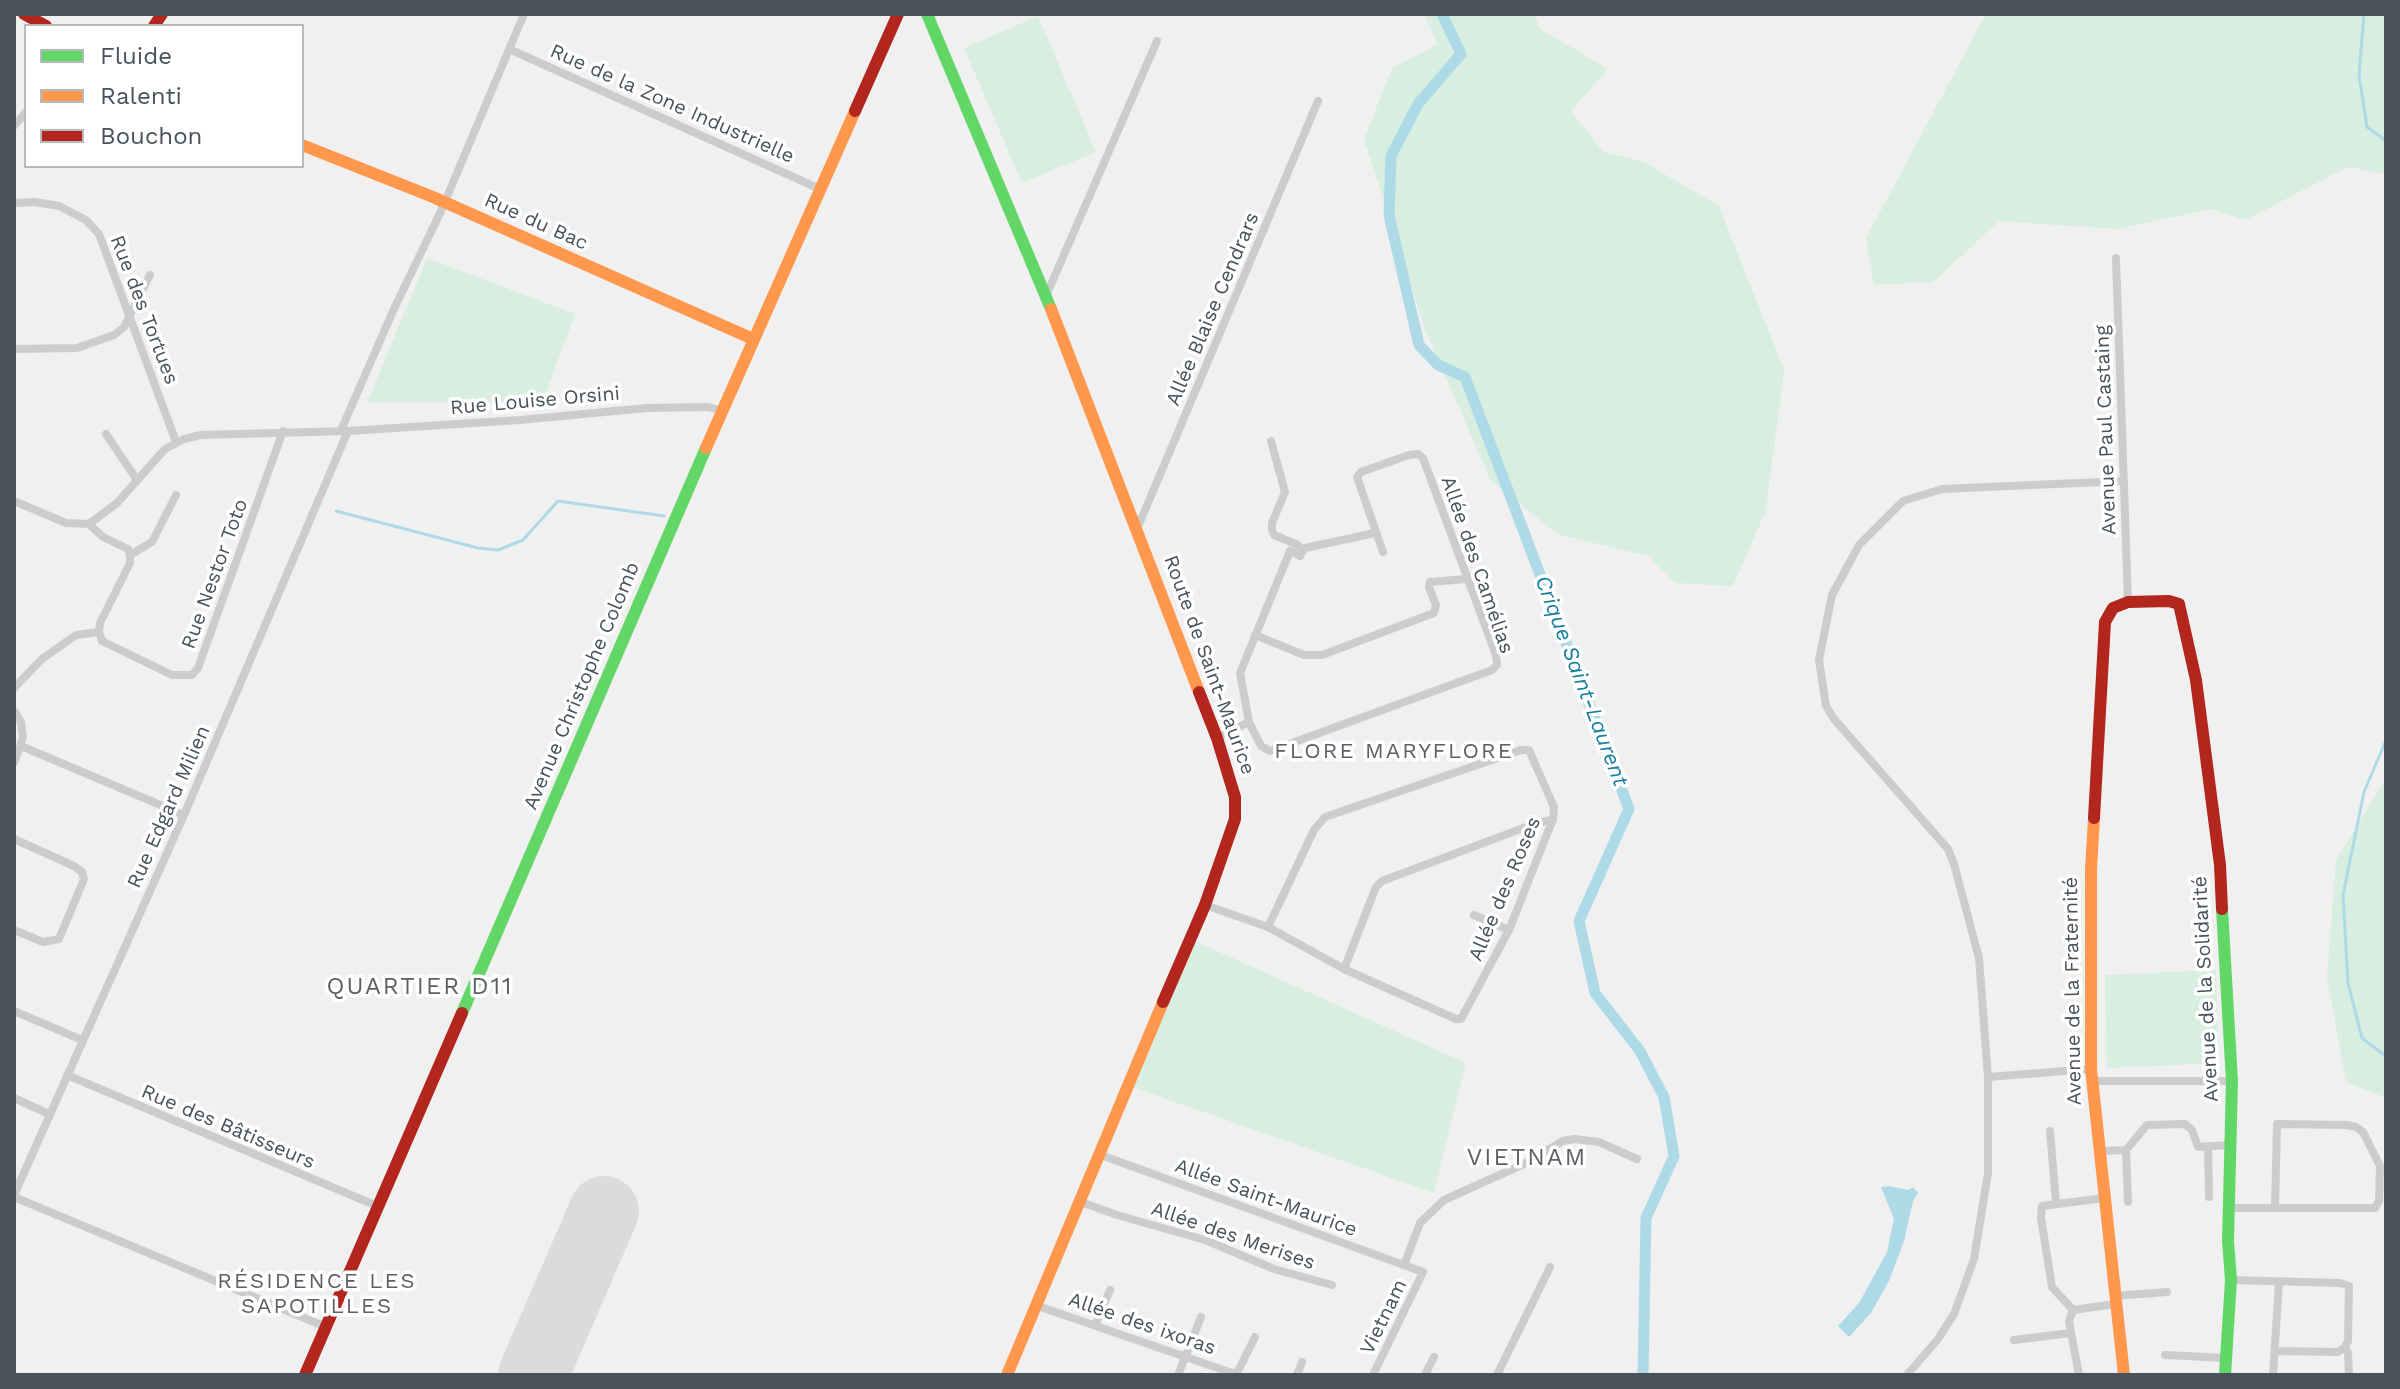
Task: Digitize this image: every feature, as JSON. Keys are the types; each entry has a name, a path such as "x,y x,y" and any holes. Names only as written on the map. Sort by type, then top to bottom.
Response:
{"street":[{"path":"24,14 42,24"},
{"name":"Rue Edgard Milien","path":"14,1196 184,815 524,14"},
{"name":"Avenue Christophe Colomb","path":"305,1375 753,339 898,14"},
{"name":"Route de Saint-Maurice","path":"927,14 1046,296 1234,786 1235,819 1205,905 1007,1375"},
{"path":"1046,296 1157,41"},
{"name":"Rue de la Zone Industrielle","path":"509,49 820,189"},
{"name":"Allée Blaise Cendrars","path":"1137,529 1318,101"},
{"name":"Rue du Bac","path":"304,146 444,202 753,339"},
{"name":"Rue des Tortues","path":"14,203 49,203 68,209 86,220 103,243 176,442"},
{"name":"Avenue Paul Castaing","path":"2116,258 2128,602"},
{"path":"14,349 57,350 88,346 114,335 130,317 150,275"},
{"name":"Rue Louise Orsini","path":"176,442 211,434 345,430 647,408 708,407 723,411"},
{"name":"Rue Nestor Toto","path":"99,632 106,643 172,675 185,677 195,673 283,431"},
{"path":"106,434 137,480"},
{"path":"1271,441 1285,492 1272,523 1273,533 1298,545 1300,556"},
{"path":"15,503 50,514 66,523 89,524 117,503 159,455 176,442"},
{"name":"Allée des Camélias","path":"1249,722 1263,748 1274,750 1495,668 1497,658 1423,458 1418,454 1358,475 1357,482 1375,533"},
{"path":"1907,1375 1938,1339 1954,1314 1974,1259 1988,1173 1990,1122 1979,958 1948,849 1826,706 1819,660 1832,595 1859,545 1903,501 1942,489 2124,481"},
{"path":"130,555 152,542 176,495"},
{"path":"14,688 42,659 76,635 99,632 100,623 130,563 130,555 128,549 103,537 89,524"},
{"path":"1300,556 1305,548 1375,533 1383,552"},
{"path":"1217,738 1249,722 1240,678 1290,551 1300,556"},
{"path":"1255,635 1304,655 1322,655 1434,613 1436,605 1430,582 1466,579"},
{"name":"Avenue de la Solidarité","path":"2128,602 2169,601 2179,604 2196,680 2220,865 2232,1081 2228,1241 2231,1280 2225,1375"},
{"name":"Avenue de la Fraternité","path":"2124,1375 2092,1075 2092,855 2105,622 2113,608 2128,602"},
{"path":"14,711 21,722 21,746 14,763"},
{"path":"21,746 184,815"},
{"name":"Allée des Roses","path":"1205,905 1268,927 1344,969 1461,1019 1509,930 1553,819 1554,807 1531,754 1526,750 1329,815 1314,830 1268,927"},
{"path":"1344,969 1376,887 1382,881 1553,819"},
{"path":"14,839 74,866 82,872 84,879 59,939 43,942 14,930"},
{"path":"1474,915 1509,930"},
{"path":"14,1011 82,1040"},
{"name":"Rue des Bâtisseurs","path":"67,1075 377,1206"},
{"path":"1988,1077 2092,1075 2232,1081"},
{"path":"14,1098 49,1114"},
{"path":"2229,1208 2275,1208 2375,1208 2379,1201 2380,1166 2363,1132 2347,1125 2281,1123 2276,1128 2275,1208"},
{"path":"2128,1202 2126,1150 2147,1125 2185,1124 2192,1130 2198,1147 2230,1145"},
{"path":"2050,1131 2056,1203"},
{"path":"1404,1265 1420,1223 1444,1200 1526,1163 1563,1141 1599,1142 1637,1159"},
{"path":"2208,1147 2209,1197"},
{"path":"2099,1151 2126,1150"},
{"name":"Allée Saint-Maurice","path":"1098,1154 1423,1272"},
{"path":"14,1196 326,1327"},
{"path":"2073,1310 2052,1287 2041,1218 2042,1206 2104,1198"},
{"name":"Allée des Merises","path":"1078,1201 1205,1240 1274,1269 1332,1285"},
{"path":"1497,1375 1550,1267"},
{"name":"Vietnam","path":"1373,1375 1423,1272"},
{"path":"2231,1280 2340,1283 2349,1286 2348,1341 2345,1347 2338,1352 2275,1351"},
{"path":"2273,1375 2279,1282"},
{"path":"1095,1325 1110,1290"},
{"path":"2073,1310 2167,1292"},
{"name":"Allée des ixoras","path":"1035,1305 1237,1375"},
{"path":"2073,1310 2069,1322 2079,1375"},
{"path":"1178,1375 1201,1317"},
{"path":"2014,1340 2071,1333"},
{"path":"1237,1375 1255,1337"},
{"path":"2345,1347 2349,1375"},
{"path":"2165,1355 2226,1358"},
{"path":"1425,1375 1434,1357"},
{"path":"1297,1375 1302,1362"}],"green space":[{"path":"1424,14 1535,14 1539,28 1608,69 1571,111 1603,152 1644,162 1719,206 1784,369 1766,510 1733,586 1675,583 1648,556 1557,534 1490,479 1425,329 1364,139 1392,68 1438,44"},
{"path":"1986,14 2386,14 2386,174 2348,167 2245,220 2212,209 2116,229 1999,221 1933,282 1874,285 1866,238"},
{"path":"1038,16 1096,152 1022,183 964,48"},
{"path":"427,258 575,314 543,400 367,403"},
{"path":"2386,779 2386,1098 2346,1082 2327,978 2336,860"},
{"path":"1190,939 1466,1063 1434,1193 1127,1085"},
{"path":"2216,970 2219,1063 2107,1068 2105,975"}],"water":[{"path":"1881,1187 1908,1190 1913,1187 1918,1193 1889,1281 1871,1313 1849,1337 1838,1326 1859,1303 1887,1252 1894,1219"}],"waterway":[{"name":"Crique Saint-Laurent","path":"1442,14 1461,54 1418,104 1391,156 1389,215 1419,345 1438,365 1465,377 1629,809 1579,921 1595,993 1640,1051 1664,1097 1674,1156 1646,1218 1643,1375"},
{"path":"2364,14 2359,75 2367,127 2386,141"},
{"path":"336,511 478,548 498,550 523,540 558,501 664,516"},
{"path":"2386,740 2364,792 2343,895 2348,983 2362,1038 2383,1054 2386,1053"}],"taxiway":[{"path":"586,1253 615,1227 615,1214 604,1211"},
{"path":"544,1375 542,1361 546,1345"}],"runway":[{"path":"533,1375 604,1211"}],"traffic: fast":[{"path":"927,14 1051,309"},
{"path":"462,1013 706,448"},
{"path":"2222,909 2232,1081 2228,1241 2231,1280 2225,1375"}],"traffic: slow":[{"path":"706,448 855,111"},
{"path":"304,146 433,197 753,339"},
{"path":"1051,309 1199,692"},
{"path":"2094,818 2091,1069 2124,1375"},
{"path":"1007,1375 1163,1002"}],"traffic: jam":[{"path":"24,14 42,24"},
{"path":"155,24 162,14"},
{"path":"855,111 898,14"},
{"path":"2094,818 2105,622 2113,608 2128,602 2169,601 2179,604 2196,680 2220,865 2222,909"},
{"path":"1163,1002 1205,905 1235,819 1235,797 1199,692"},
{"path":"305,1375 462,1013"}],"district":[{"name":"FLORE MARYFLORE","path":"1394,752"},
{"name":"QUARTIER D11","path":"420,987"},
{"name":"VIETNAM","path":"1527,1158"},
{"name":"RÉSIDENCE LES SAPOTILLES","path":"317,1294"}]}
